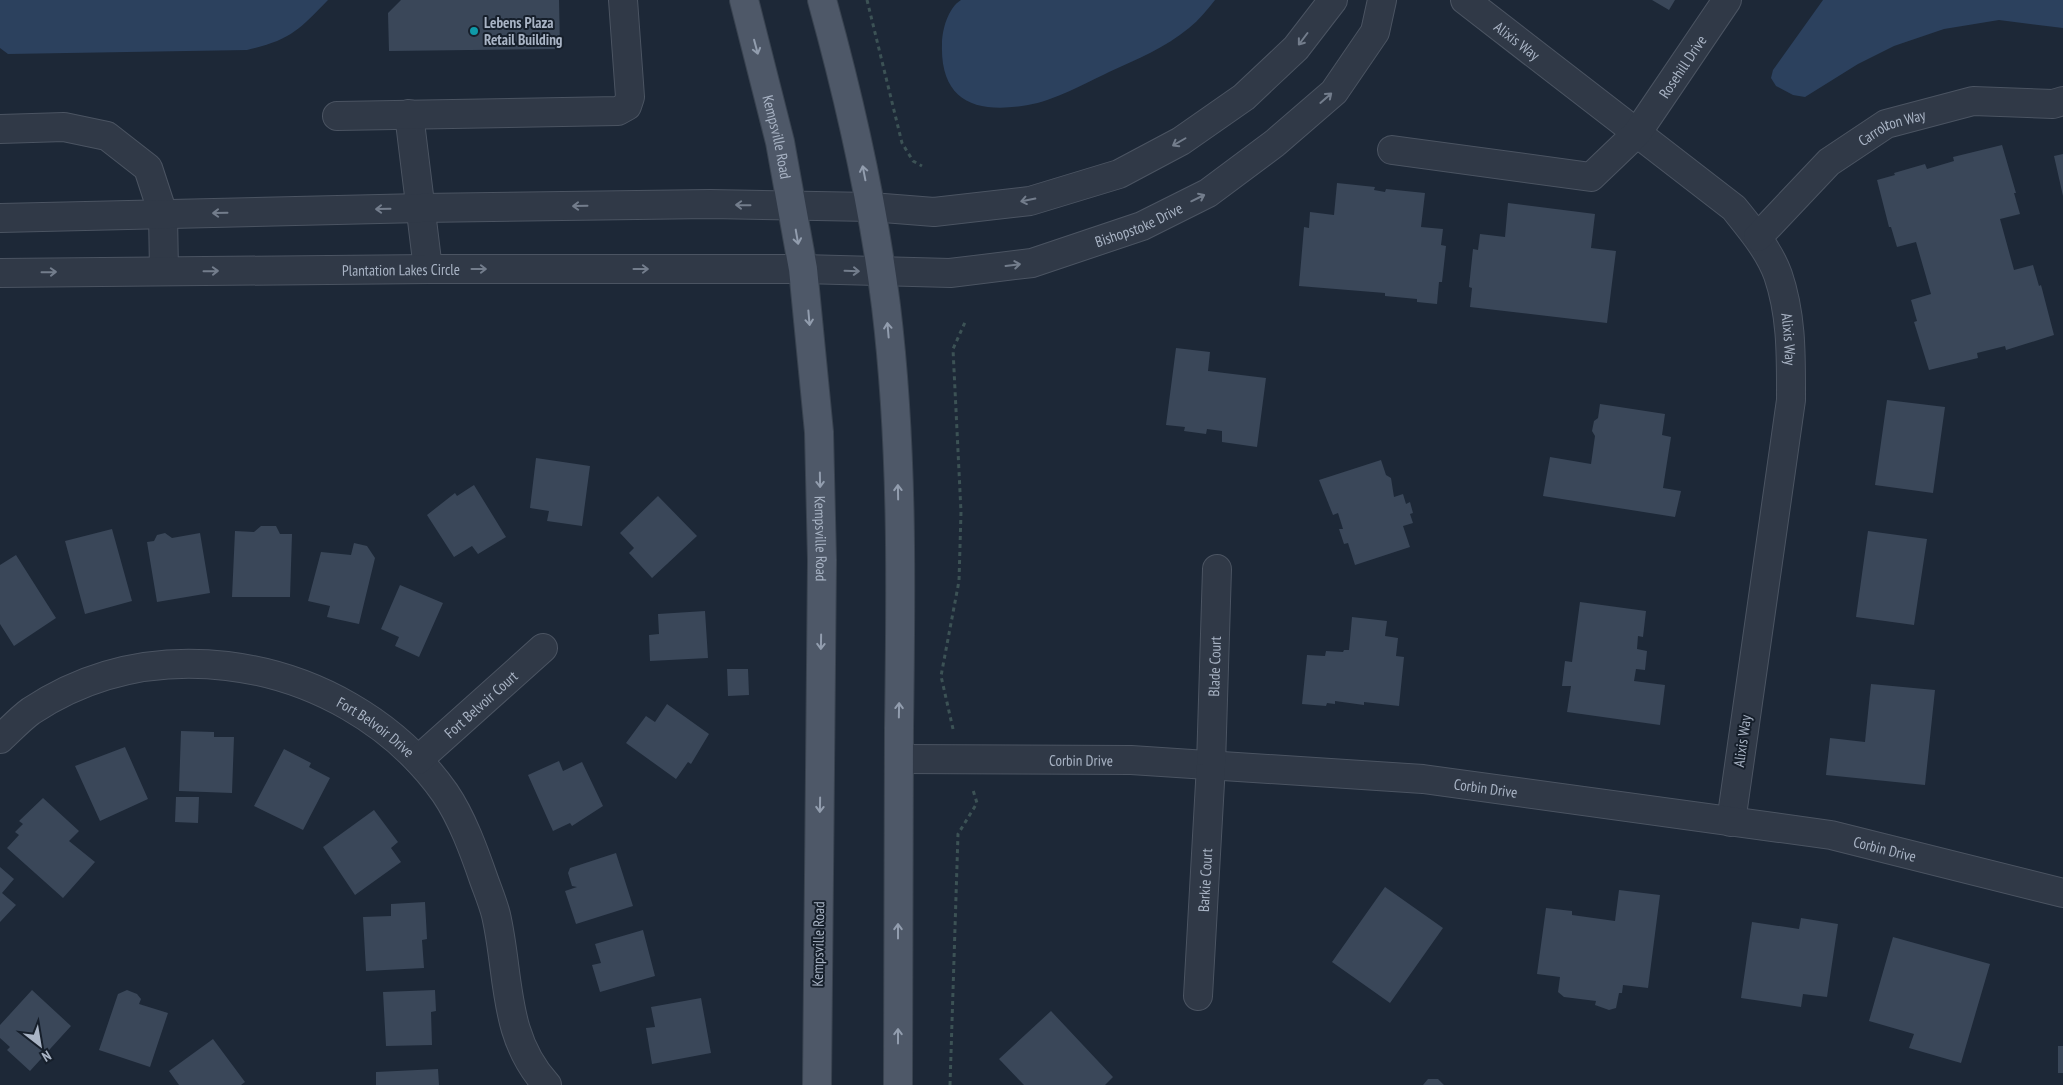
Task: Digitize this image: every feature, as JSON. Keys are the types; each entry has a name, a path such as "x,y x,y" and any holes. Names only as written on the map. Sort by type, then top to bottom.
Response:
{"main road":[{"name":"Kempsville Road","path":"744,0 780,142 803,269 819,432 822,560 817,1085"},
{"path":"822,0 850,100 871,207 882,272 896,415 901,604 898,1085"}],"street":[{"path":"337,116 618,111 627,106 630,97 623,0"},
{"path":"0,218 421,208 791,205 871,207 934,212 1030,201 1119,174 1182,141 1244,97 1296,48 1333,0"},
{"name":"Bishopstoke Drive","path":"803,269 950,274 1032,263 1142,226 1208,193 1275,144 1334,92 1375,32 1382,0"},
{"name":"Alixis Way","path":"1465,0 1734,208 1758,237 1778,274 1792,336 1791,400 1731,822"},
{"name":"Rosehill Drive","path":"1392,150 1591,177 1637,133 1727,0"},
{"name":"Carrolton Way","path":"1758,237 1829,162 1886,124 1973,101 2053,104 2063,101"},
{"path":"409,114 428,269"},
{"path":"0,129 64,127 107,136 148,168 163,214 164,271"},
{"name":"Plantation Lakes Circle","path":"0,273 428,269 803,269"},
{"name":"Blade Court","path":"1211,765 1218,569"},
{"name":"Fort Belvoir Court","path":"418,760 543,648"},
{"name":"Fort Belvoir Drive","path":"0,739 30,712 78,685 122,670 159,664 196,662 255,669 294,680 339,700 382,727 418,760 446,795 474,852 496,914 516,1035 534,1070 547,1085"},
{"name":"Corbin Drive","path":"899,759 1131,760 1423,779 1831,835 2063,893"},
{"name":"Barkie Court","path":"1198,996 1211,765"}],"path":[{"path":"867,0 902,143 913,161 922,166"},
{"path":"950,1085 958,834 977,803 950,719 941,676 959,581 961,512 953,349 966,320"}],"water":[{"path":"0,0 328,0 301,27 284,38 247,50 8,54 0,48"},
{"path":"961,0 1215,0 1196,22 1180,35 1140,58 1048,100 1028,105 993,107 978,105 965,100 955,91 947,79 943,64 943,32 949,14"},
{"path":"1823,0 2063,0 2063,28 1999,20 1944,29 1894,46 1858,64 1805,97 1793,95 1776,86 1771,78 1773,70"}],"building":[{"name":"Lebens Plaza Retail Building","path":"401,0 559,0 560,49 389,51 388,13"},
{"path":"1652,0 1675,0 1669,10"},
{"path":"2002,145 2020,214 2000,219 2014,270 2033,265 2039,286 2041,285 2054,335 2006,350 2005,346 1977,353 1978,358 1929,370 1914,322 1917,321 1911,300 1931,294 1916,242 1897,247 1891,227 1889,227 1877,180 1925,164 1927,169 1954,161 1953,157"},
{"path":"2063,154 2063,196 2054,156"},
{"path":"1337,183 1375,187 1374,190 1385,192 1386,189 1425,193 1421,227 1443,229 1441,245 1446,246 1442,282 1439,282 1437,304 1417,302 1417,299 1385,296 1385,293 1299,286 1304,227 1309,228 1310,212 1334,215"},
{"path":"1508,203 1595,214 1591,248 1616,251 1607,323 1470,307 1472,288 1469,287 1473,249 1478,250 1480,234 1505,237"},
{"path":"1176,348 1210,352 1208,371 1266,378 1257,447 1222,442 1222,431 1207,429 1206,434 1184,431 1185,427 1166,425"},
{"path":"1887,400 1945,407 1933,493 1875,485"},
{"path":"1600,404 1665,414 1662,435 1671,437 1663,488 1681,491 1675,517 1543,496 1550,457 1591,464 1595,436 1592,431 1594,421 1598,418"},
{"path":"536,458 590,466 582,526 547,521 549,511 530,508"},
{"path":"1381,460 1386,475 1391,478 1394,497 1403,494 1406,504 1410,502 1413,513 1410,514 1413,523 1403,526 1410,547 1355,565 1348,543 1344,544 1339,529 1343,529 1338,513 1333,515 1319,480"},
{"path":"474,485 506,537 478,554 472,546 454,557 427,515 455,493 457,496"},
{"path":"658,496 697,536 652,578 629,553 634,548 620,533"},
{"path":"261,526 276,526 280,534 292,534 290,597 232,597 235,531 254,532"},
{"path":"112,529 132,601 85,614 65,541"},
{"path":"1868,531 1927,539 1914,625 1856,617"},
{"path":"165,533 172,538 200,533 210,593 157,602 147,542 154,541 157,535"},
{"path":"354,543 367,546 375,558 359,624 327,617 330,606 308,601 321,552 351,555"},
{"path":"16,555 56,618 14,646 0,624 0,565"},
{"path":"400,585 443,603 419,657 395,646 399,637 381,629"},
{"path":"1580,602 1646,611 1643,637 1638,636 1637,649 1647,651 1645,670 1636,669 1634,681 1665,685 1660,725 1567,712 1571,686 1562,686 1565,661 1572,662"},
{"path":"705,611 708,658 650,661 649,635 659,634 658,614"},
{"path":"1352,617 1387,621 1385,636 1398,638 1396,656 1404,657 1399,706 1364,702 1364,705 1335,701 1335,704 1327,703 1326,706 1302,704 1307,655 1325,656 1326,651 1343,652 1344,650 1349,650"},
{"path":"727,669 748,669 749,695 728,696"},
{"path":"1871,684 1935,690 1925,785 1826,775 1830,738 1865,742"},
{"path":"667,704 709,734 691,764 688,762 676,779 626,743 646,716 655,722"},
{"path":"181,731 214,732 214,737 234,737 232,793 179,791"},
{"path":"125,747 148,799 100,821 75,766"},
{"path":"284,749 311,763 309,767 330,778 303,830 254,806"},
{"path":"559,761 563,771 582,762 603,806 572,826 570,823 553,831 528,775"},
{"path":"176,797 199,797 198,823 175,822"},
{"path":"43,798 79,831 69,841 95,862 63,898 7,848 19,835 15,832 23,824 19,821"},
{"path":"374,810 398,842 391,848 401,862 355,895 323,847"},
{"path":"616,853 633,906 576,924 565,891 577,887 572,886 568,873 570,868"},
{"path":"0,867 14,879 2,893 16,905 0,922"},
{"path":"1385,887 1443,928 1390,1003 1332,962"},
{"path":"1619,890 1660,895 1648,988 1623,985 1616,1008 1609,1010 1595,1005 1596,1001 1564,997 1558,992 1560,977 1537,974 1546,908 1572,911 1572,915 1615,921"},
{"path":"425,902 427,939 422,940 424,968 366,971 363,917 391,916 391,904"},
{"path":"1801,918 1838,924 1827,997 1803,994 1801,1007 1741,998 1752,922 1799,929"},
{"path":"643,930 655,976 600,992 592,965 601,963 595,944"},
{"path":"1893,937 1990,964 1961,1063 1909,1048 1914,1034 1869,1021"},
{"path":"32,990 71,1026 30,1071 7,1050 10,1047 0,1038 0,1025"},
{"path":"127,990 137,994 141,999 139,1004 168,1013 150,1067 99,1050 118,994"},
{"path":"435,990 436,1011 431,1012 432,1045 386,1046 383,992"},
{"path":"701,998 711,1053 652,1064 646,1028 655,1027 651,1007"},
{"path":"1051,1011 1113,1077 1105,1085 1024,1085 999,1059"},
{"path":"213,1039 245,1082 241,1085 179,1085 169,1071"},
{"path":"2058,1046 2063,1046 2063,1073 2058,1073"},
{"path":"438,1069 439,1085 376,1085 376,1072"},
{"path":"1428,1079 1438,1079 1444,1085 1423,1085"}],"place":[{"name":"Lebens Plaza Retail Building","path":"474,31"}]}
